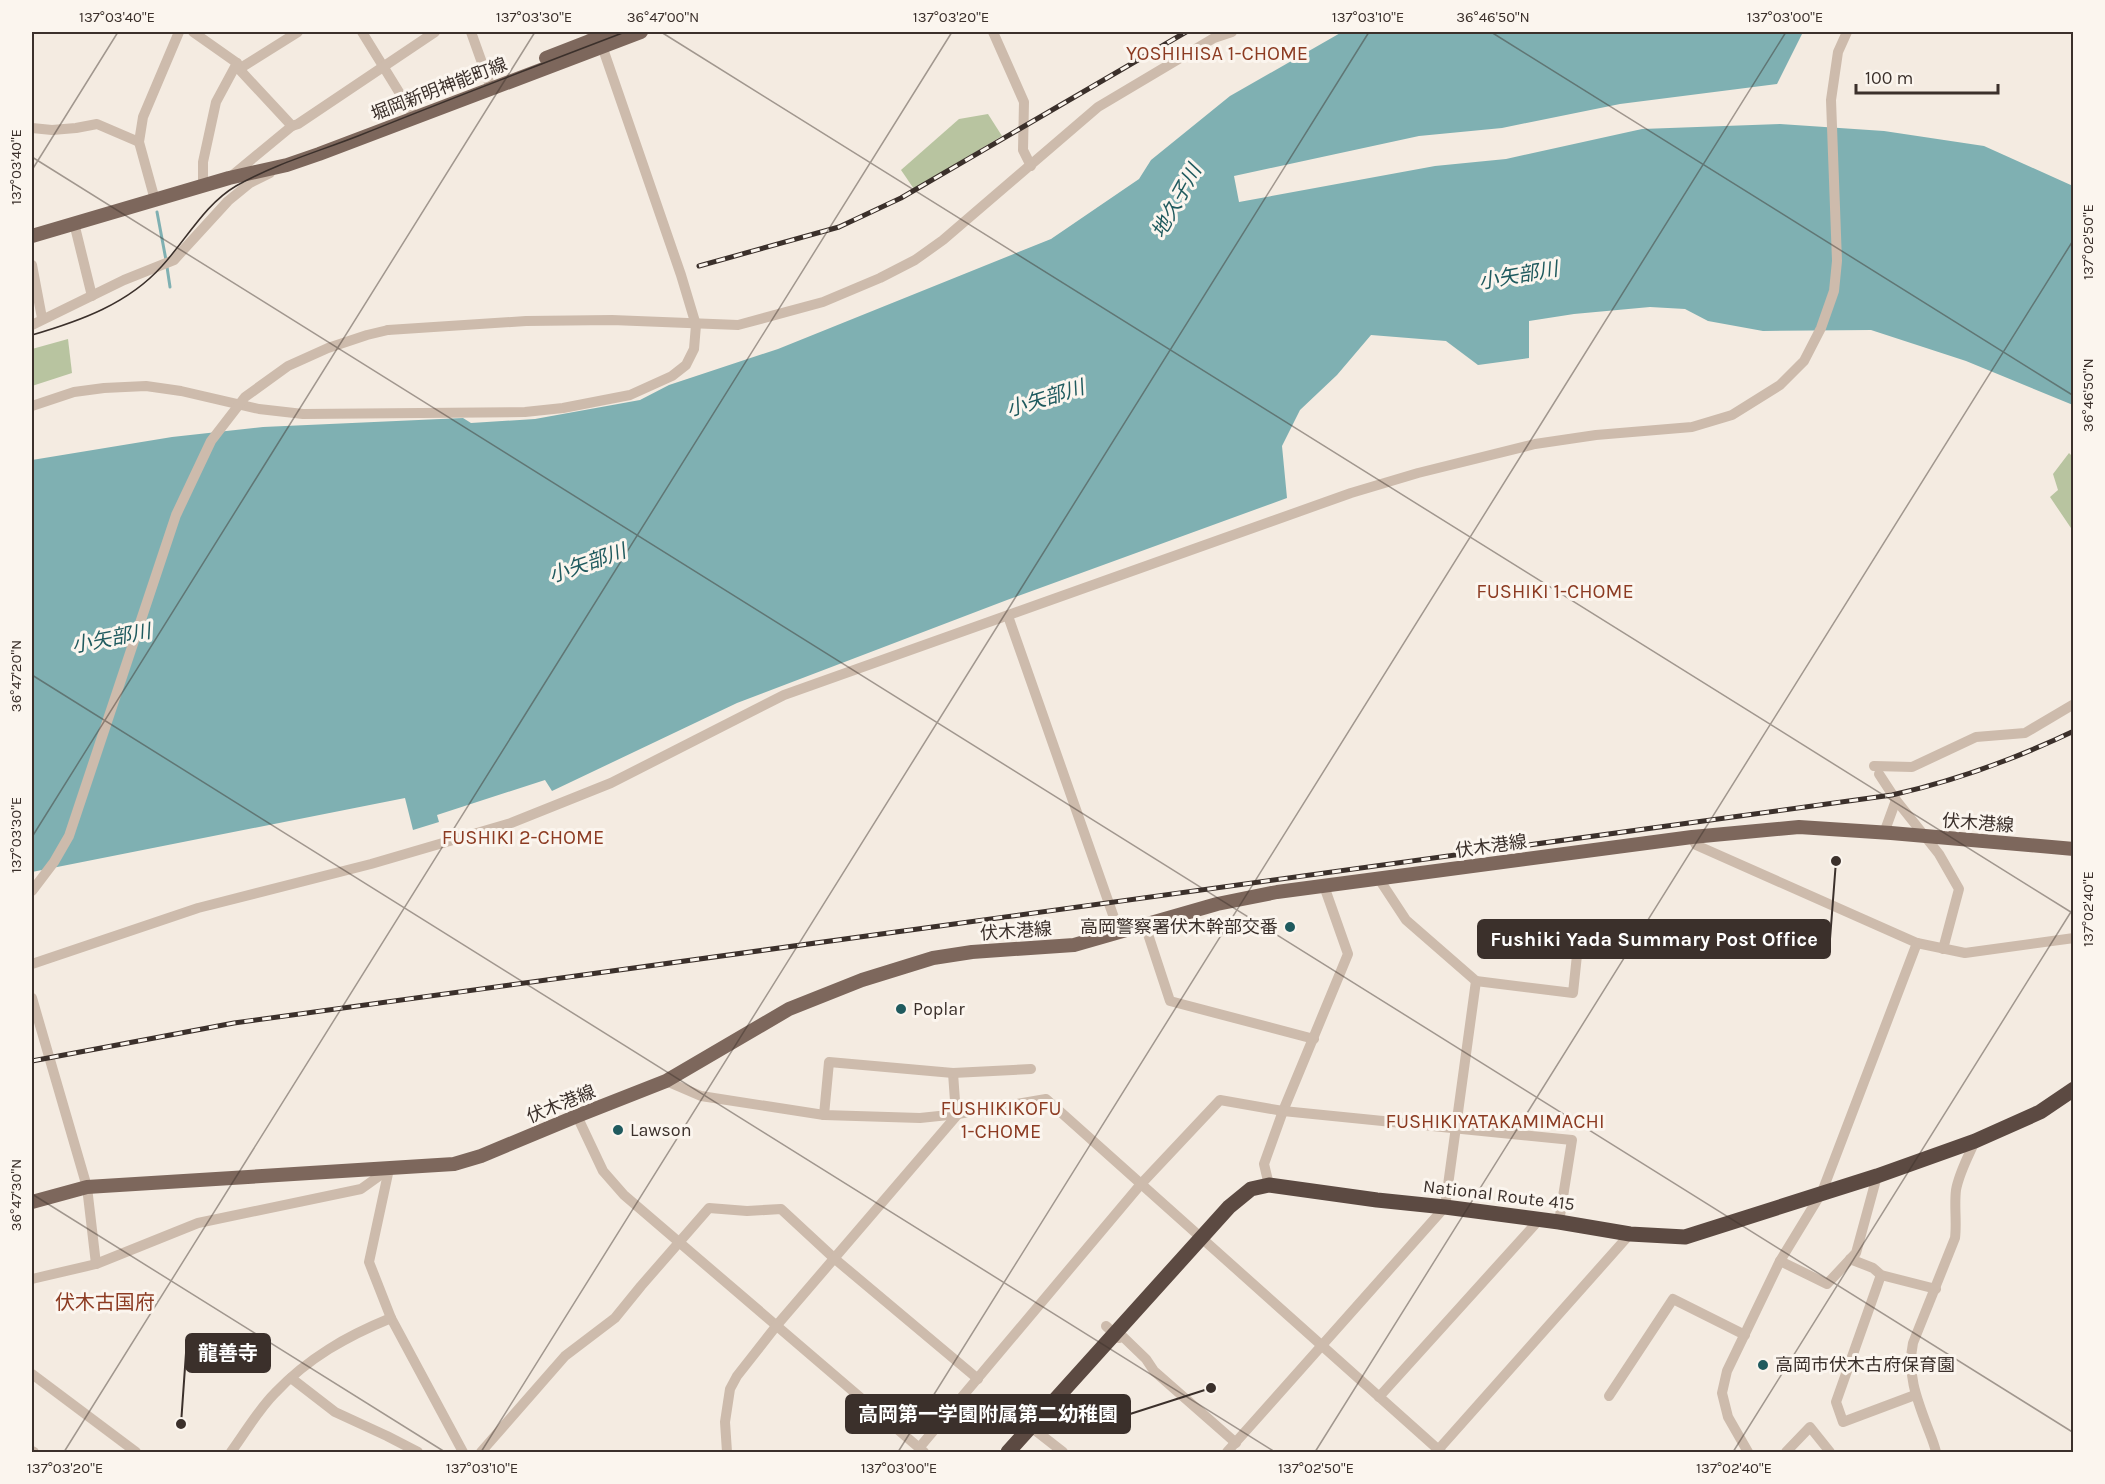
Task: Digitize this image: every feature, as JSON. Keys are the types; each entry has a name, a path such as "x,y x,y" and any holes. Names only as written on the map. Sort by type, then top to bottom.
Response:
{"highway":[{"name":"National Route 415","path":"1269,1185 1559,1222 1630,1234 1685,1237 1877,1176 1975,1141 2040,1112 2072,1094"},
{"path":"1008,1452 1236,1201 1251,1189 1269,1185"}],"main road":[{"name":"堀岡新明神能町線","path":"32,236 229,178 287,165 613,32"},
{"name":"堀岡新明神能町線","path":"596,39 641,32"},
{"name":"堀岡新明神能町線","path":"248,173 413,114"},
{"name":"伏木港線","path":"32,1202 87,1187 454,1164 481,1156 666,1081 789,1009 862,980 933,958 972,952 1074,945 1228,901 1692,837 1799,828 2073,849"}],"street":[{"path":"155,200 140,142 143,117 179,32"},
{"path":"193,32 238,66 292,126"},
{"path":"203,186 203,162 216,102 238,66 298,32"},
{"path":"362,32 413,114"},
{"path":"229,178 292,126 435,32"},
{"path":"471,32 490,84"},
{"path":"993,32 1024,102 1023,150 1031,166"},
{"path":"32,891 54,862 69,836 176,515 211,441 245,397 288,366 328,348 388,330 526,321 612,320 738,325 823,302 880,278 915,260 943,240 1098,107 1214,38 1232,32"},
{"path":"32,964 198,908 371,864 511,823 611,783 784,695 1351,493 1418,473 1535,444 1596,435 1692,427 1732,415 1780,385 1804,361 1821,328 1834,291 1836,261 1831,100 1838,52 1847,32"},
{"path":"32,406 74,392 146,386 181,391 260,409 303,414 525,412 563,408 630,395 672,376 686,365 694,349 696,325 681,275 596,39"},
{"path":"32,128 52,130 97,124 140,142"},
{"path":"32,325 42,318 174,260 228,201 250,183 287,165"},
{"path":"74,223 92,296"},
{"path":"32,265 42,318"},
{"path":"1008,616 1119,932"},
{"path":"1943,949 1959,889 1928,838 1896,801 1877,770 1912,767 1976,737 2025,733 2073,704"},
{"path":"1884,833 1896,801"},
{"path":"1692,837 1696,845 1917,943 1965,953 2073,938"},
{"path":"1379,879 1406,920 1476,981 1573,993 1579,936 1515,925"},
{"path":"1269,1185 1264,1164 1282,1111 1348,954 1324,886"},
{"path":"1145,925 1170,1001 1314,1039"},
{"path":"1748,1452 1728,1416 1722,1393 1727,1371 1780,1261 1822,1192 1917,943"},
{"path":"1227,1452 1445,1207 1476,981"},
{"path":"32,998 87,1187 96,1264"},
{"path":"824,1115 829,1062 953,1073 1031,1069"},
{"path":"727,1452 725,1422 730,1389 737,1376 777,1325 957,1114 953,1073"},
{"path":"666,1081 701,1096 824,1115 921,1118 1046,1099 1439,1451 1630,1234"},
{"path":"577,1116 603,1171 624,1195 922,1450 978,1379 1141,1184 1220,1100 1282,1111 1572,1140 1559,1222"},
{"path":"1936,1452 1915,1395 1910,1374 1910,1359 1913,1343 1955,1238 1956,1193 1959,1176 1975,1141"},
{"path":"32,1279 96,1264 198,1223 361,1189 389,1169"},
{"path":"389,1169 369,1262 391,1318 463,1452"},
{"path":"1780,1261 1827,1284 1856,1253 1877,1176"},
{"path":"481,1452 565,1356 615,1318 709,1208 747,1211 781,1209 835,1259 978,1379"},
{"path":"1379,1397 1539,1220"},
{"path":"1850,1260 1873,1268 1881,1275 1936,1288"},
{"path":"1881,1275 1836,1402 1842,1422 1915,1395"},
{"path":"1609,1396 1673,1299 1745,1335"},
{"path":"231,1452 273,1394 291,1378 320,1354 353,1334 391,1318"},
{"path":"1116,1333 1146,1359 1154,1371 1236,1443"},
{"path":"32,1374 136,1452"},
{"path":"291,1378 335,1412 418,1452"},
{"path":"1031,1427 1063,1452"},
{"path":"1786,1452 1810,1427 1830,1452"}],"green space":[{"path":"988,114 1002,136 914,189 901,170 959,119"},
{"path":"68,339 72,373 32,386 32,349"},
{"path":"2069,453 2073,457 2073,531 2050,497 2058,490 2053,474"}],"water":[{"path":"1342,32 1803,32 1777,84 1620,104 1502,128 1419,136 1234,176 1239,202 1435,166 1506,159 1642,129 1780,124 1884,131 1984,146 2073,186 2073,405 1966,361 1871,330 1763,331 1708,321 1685,309 1650,307 1529,321 1529,358 1478,365 1446,341 1371,335 1337,375 1300,410 1282,446 1287,498 1007,600 737,703 552,791 545,780 437,815 439,822 413,830 405,798 32,872 32,460 172,437 263,427 463,418 471,423 535,419 640,400 669,385 778,349 1051,239 1139,179 1151,160 1230,96"}],"waterway":[{"path":"157,212 166,260"},
{"path":"167,267 170,287"}],"tram line":[{"path":"32,335 102,310 134,291 162,266 215,202 251,178 625,32"}],"railway":[{"path":"699,266 839,227 901,198 1186,32"},
{"path":"32,1061 234,1023 1892,795 1984,768 2074,731"}],"place":[{"name":"Fushiki Yada Summary Post Office","path":"1836,861"},
{"name":"高岡警察署伏木幹部交番","path":"1290,927"},
{"name":"Poplar","path":"901,1009"},
{"name":"Lawson","path":"618,1130"},
{"name":"高岡市伏木古府保育園","path":"1763,1365"},
{"name":"高岡第一学園附属第二幼稚園","path":"1211,1388"},
{"name":"龍善寺","path":"181,1424"}],"district":[{"name":"YOSHIHISA 1-CHOME","path":"1217,53"},
{"name":"FUSHIKI 1-CHOME","path":"1555,591"},
{"name":"FUSHIKI 2-CHOME","path":"523,837"},
{"name":"FUSHIKIKOFU 1-CHOME","path":"1001,1120"},
{"name":"FUSHIKIYATAKAMIMACHI","path":"1495,1121"},
{"name":"伏木古国府","path":"105,1302"}],"water label":[{"name":"地久子川","path":"1176,201"},
{"name":"小矢部川","path":"1518,275"},
{"name":"小矢部川","path":"1045,398"},
{"name":"小矢部川","path":"587,563"},
{"name":"小矢部川","path":"111,638"}]}
